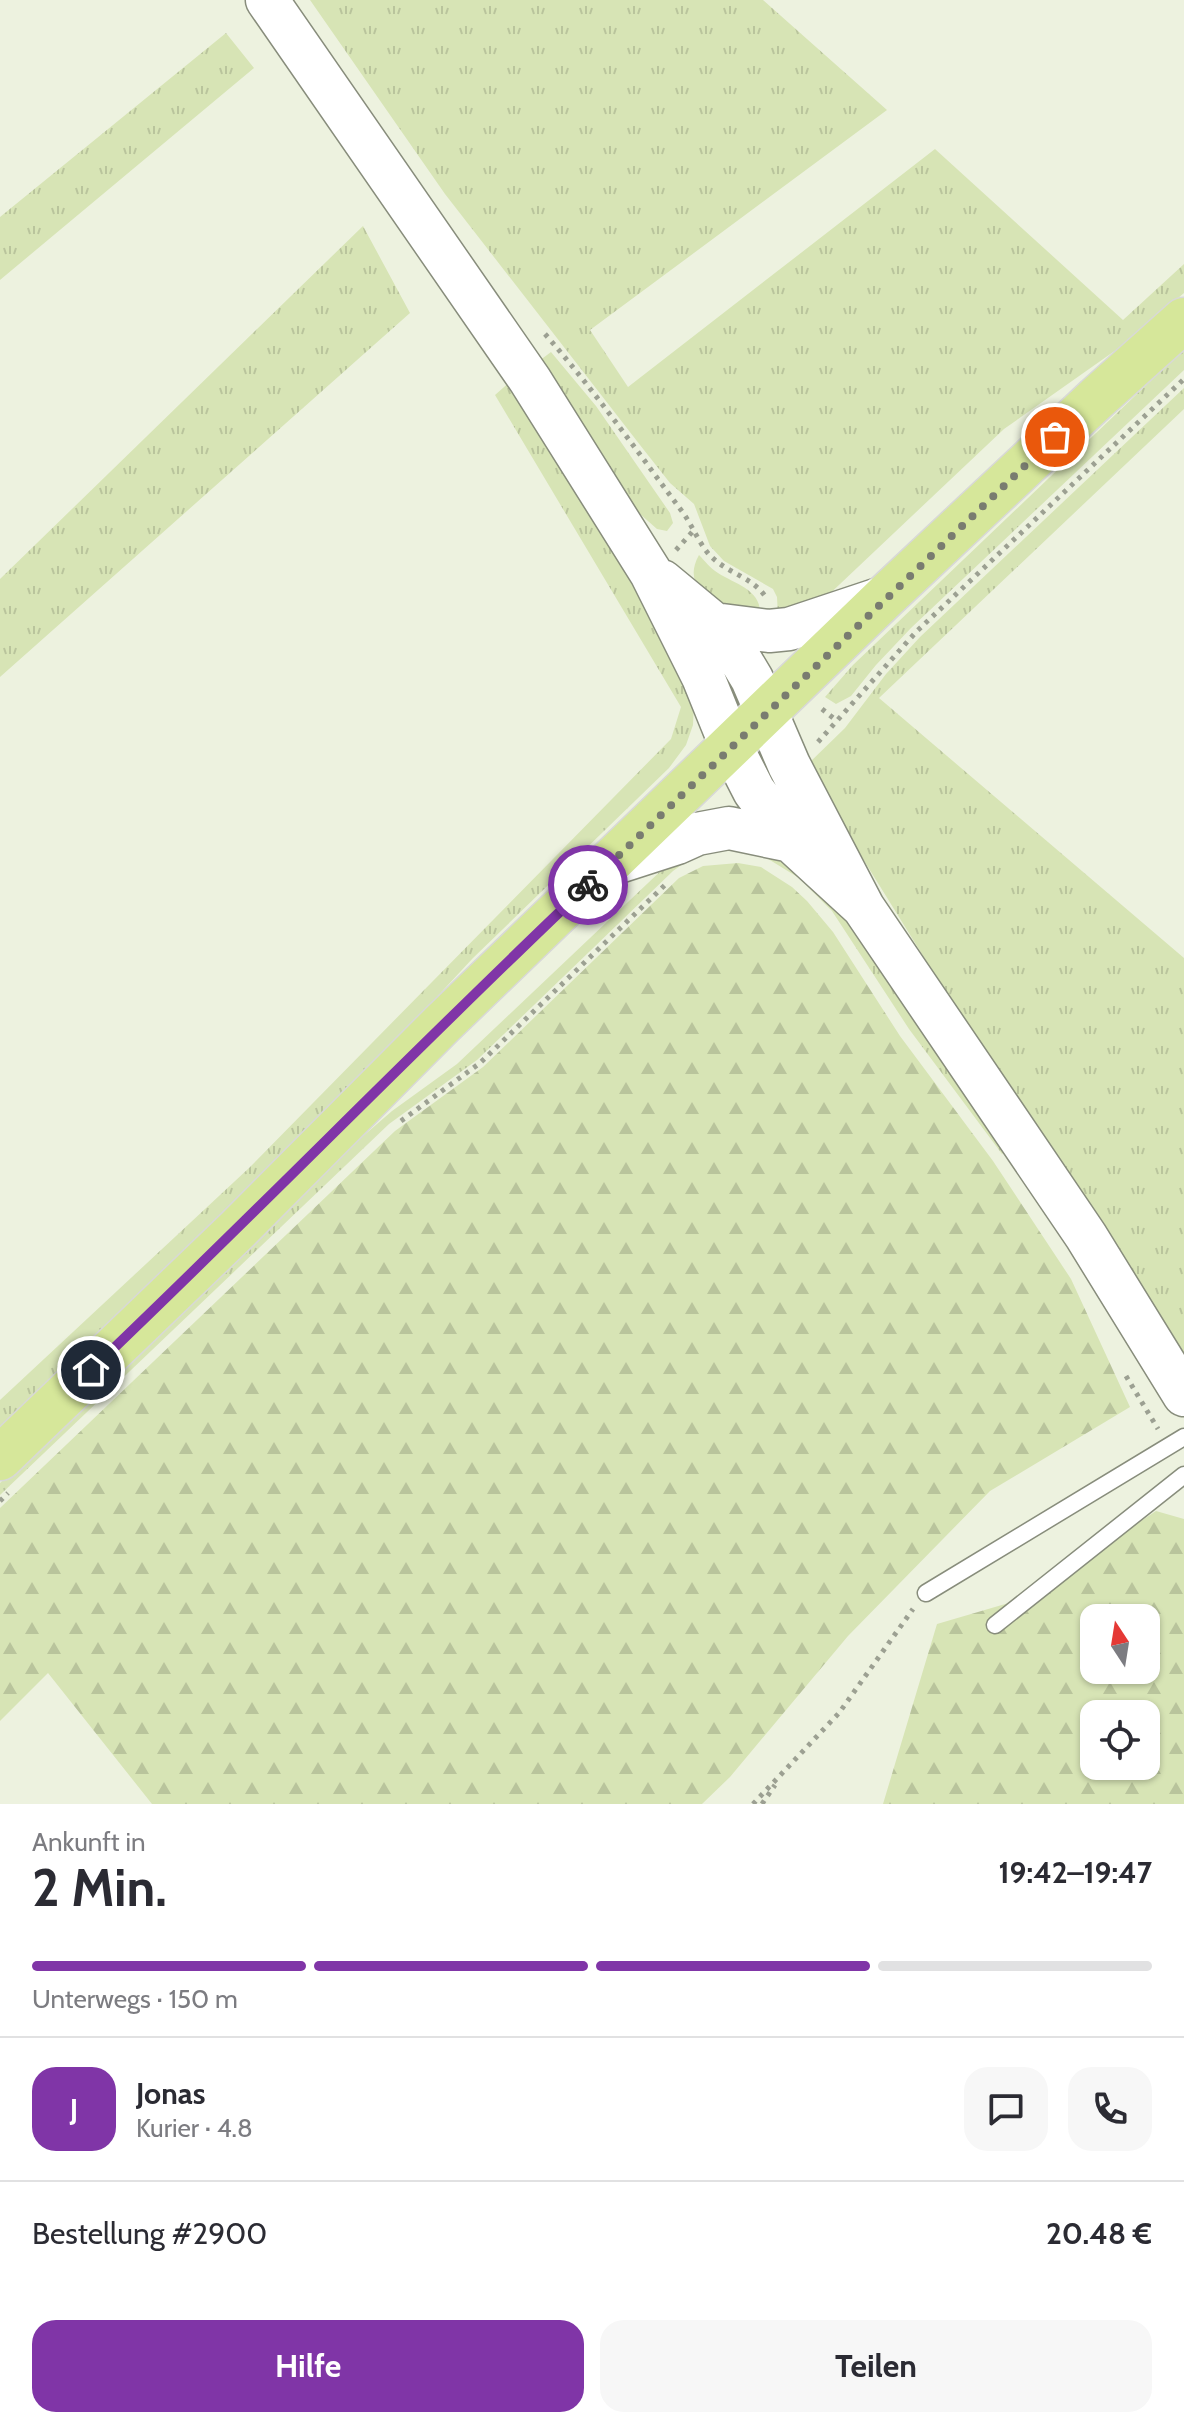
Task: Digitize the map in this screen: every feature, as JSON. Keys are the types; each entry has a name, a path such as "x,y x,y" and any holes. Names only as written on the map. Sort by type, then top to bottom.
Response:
{"main road":[{"path":"6,1474 442,1024 885,597 1184,320"}],"street":[{"path":"267,0 524,372 651,573 703,677 731,746 754,791 791,841 863,907"},
{"path":"651,573 714,624 752,679 789,765 863,907 1086,1236 1184,1395"},
{"path":"714,624 769,631 789,629 885,597"},
{"path":"609,865 719,829 747,830 791,841"}],"lane":[{"path":"926,1593 1184,1437"},
{"path":"995,1625 1184,1475"}],"path":[{"path":"837,721 916,632 1184,379"},
{"path":"694,530 716,563 760,589 769,604"},
{"path":"392,1128 480,1063 676,875"},
{"path":"1122,1368 1169,1447"},
{"path":"0,1501 6,1474"},
{"path":"753,1804 839,1713 926,1593"},
{"path":"762,1804 782,1773"}],"green space":[{"path":"310,0 763,0 887,110 590,330 628,387 935,149 1123,320 1184,264 1184,293 1116,350 1004,429 821,602 778,617 777,597 773,589 724,561 710,546 694,504 670,483 445,194"},
{"path":"226,33 254,68 0,280 0,217"},
{"path":"363,226 410,313 0,677 0,579"},
{"path":"1184,349 1184,370 911,628 851,696 836,704 825,697 853,665"},
{"path":"551,352 596,406 670,513 673,523 667,531 657,529 640,514 535,364"},
{"path":"512,380 654,620 694,703 693,725 686,745 669,768 473,958 334,1108 0,1432 0,1400 249,1168 671,739 681,707 495,395"},
{"path":"1184,388 1184,409 879,698 1184,958 1184,1377 824,796 808,764 845,728 886,674 920,637"},
{"path":"699,555 715,571 752,594 757,599 760,615 723,604 701,590 695,581 694,569"},
{"path":"736,841 798,868 843,914 926,1039 992,1121 1009,1148 1002,1154 909,1029 832,911 799,878 765,857 739,848"},
{"path":"691,858 673,871 477,1060 389,1124 0,1495 0,1483 362,1137 457,1064 667,865"},
{"path":"738,863 761,867 792,887 833,932 900,1036 993,1161 1071,1279 1130,1407 990,1491 848,1636 730,1777 702,1804 152,1804 48,1673 0,1721 0,1508 395,1131 483,1067 679,878 703,866"},
{"path":"1156,1511 1184,1519 1184,1804 883,1804 937,1624 1026,1598"}],"way so far":[{"path":"588,885 1055,437"}],"route":[{"path":"91,1370 253,1216 442,1024 588,885"}]}
